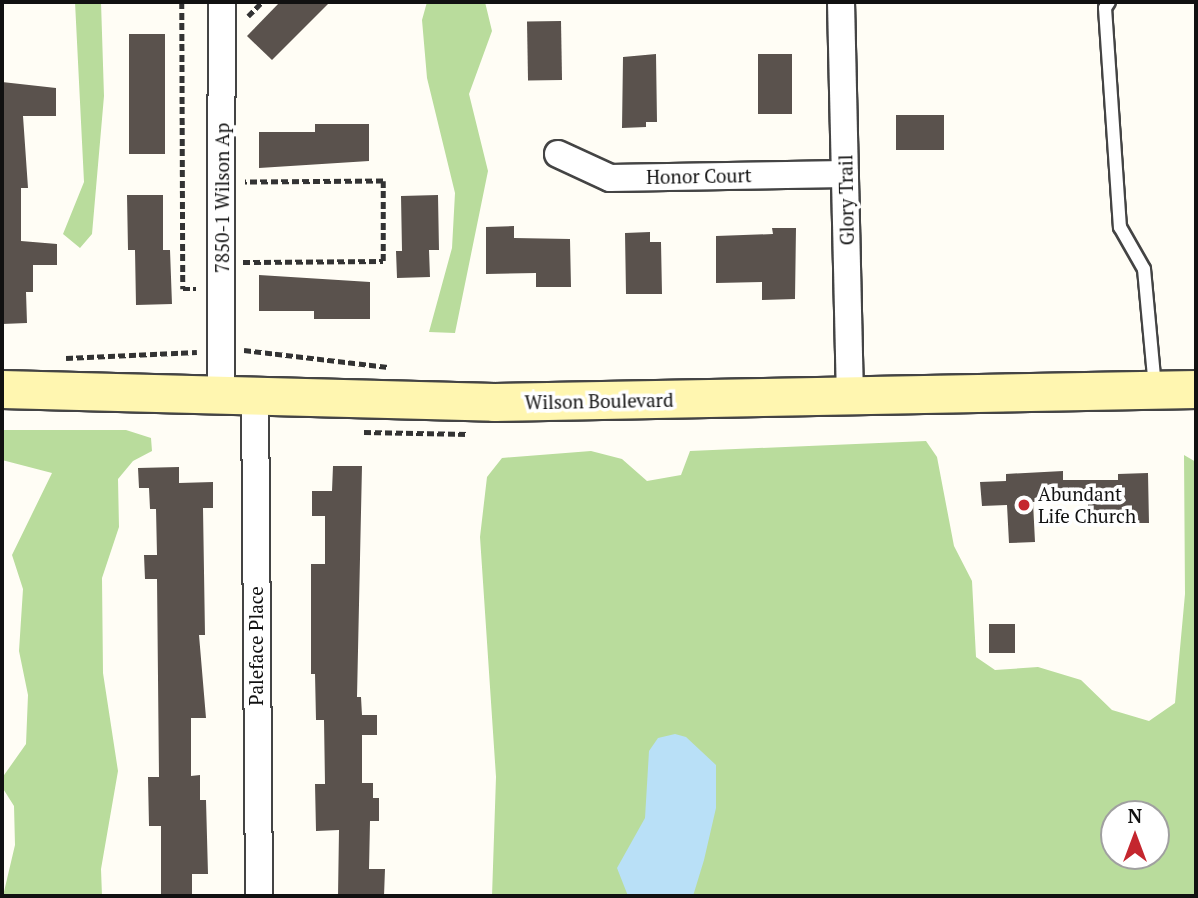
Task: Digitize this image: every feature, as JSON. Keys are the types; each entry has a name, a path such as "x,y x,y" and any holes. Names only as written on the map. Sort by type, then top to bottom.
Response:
{"main road":[{"name":"Wilson Boulevard","path":"2,389 494,402 850,398 1196,389"}],"street":[{"name":"7850-1 Wilson Ap","path":"222,2 221,352 238,394"},
{"name":"Glory Trail","path":"841,2 850,398"},
{"name":"Honor Court","path":"558,154 610,178 845,174"},
{"name":"Paleface Place","path":"238,394 259,896"}],"lane":[{"path":"1109,2 1105,8 1120,227 1144,269 1156,390"}],"path":[{"path":"182,2 183,289 222,290"},
{"path":"242,22 262,2"},
{"path":"222,262 383,261 383,181 237,181"},
{"path":"57,358 261,352 403,368"}],"green space":[{"path":"75,2 101,2 104,96 92,234 80,248 63,234 84,182"},
{"path":"427,2 485,2 492,31 469,94 488,171 455,333 429,332 452,248 455,193 427,78 422,20"},
{"path":"2,430 126,430 151,438 152,451 133,461 118,479 119,527 102,578 103,673 118,771 101,869 102,896 3,896 15,845 14,806 2,787 2,778 26,744 28,695 19,651 23,589 12,555 52,473 2,460"},
{"path":"926,441 937,457 954,546 972,581 976,657 995,670 1038,667 1081,680 1112,710 1149,721 1175,703 1185,594 1184,455 1196,462 1196,896 492,896 496,777 480,537 487,477 502,458 591,451 622,459 647,481 681,475 690,451"}],"water":[{"path":"675,734 686,737 716,765 716,808 704,860 693,896 628,896 617,868 645,818 649,751 658,738"}],"building":[{"path":"280,2 330,2 272,60 247,36"},
{"path":"561,21 562,80 528,81 527,22"},
{"path":"129,34 165,34 165,154 129,154"},
{"path":"656,54 657,122 646,122 646,127 622,128 623,57"},
{"path":"758,54 792,54 792,114 758,114"},
{"path":"2,82 56,88 56,116 23,116 28,188 21,188 21,241 57,244 57,265 33,265 33,292 26,292 27,323 2,324"},
{"path":"896,115 944,115 944,150 896,150"},
{"path":"315,124 369,124 369,161 259,168 259,132 315,132"},
{"path":"127,195 163,195 163,250 170,250 172,304 136,305 135,250 128,250"},
{"path":"438,195 439,250 429,250 430,277 397,278 396,251 402,251 401,196"},
{"path":"514,226 514,238 570,239 571,287 536,287 536,273 486,274 486,227"},
{"path":"772,228 796,228 795,299 762,300 762,282 716,283 716,236 773,234"},
{"path":"650,232 650,242 661,242 662,294 626,294 625,233"},
{"path":"259,275 370,282 370,319 314,319 314,311 259,311"},
{"path":"333,466 362,466 357,697 361,697 362,715 377,715 377,735 362,735 362,783 373,783 373,798 379,798 379,821 370,821 369,869 385,869 384,896 338,896 339,830 316,831 315,784 325,784 324,720 316,720 315,674 311,674 311,564 325,564 325,516 312,516 312,491 332,491"},
{"path":"179,467 179,483 213,482 213,508 203,508 205,635 199,635 206,718 191,718 191,776 200,775 200,800 206,800 208,874 192,874 192,896 161,896 161,826 149,826 148,777 159,777 157,579 145,579 144,555 157,555 156,509 150,509 149,488 139,488 138,468"},
{"path":"1063,471 1063,480 1118,480 1118,474 1148,473 1149,523 1124,523 1124,515 1088,515 1088,499 1033,502 1035,542 1009,543 1007,505 982,506 980,482 1006,481 1006,474"},
{"path":"989,624 1015,624 1015,653 989,653"}],"place":[{"name":"Abundant Life Church","path":"1024,505"}]}
